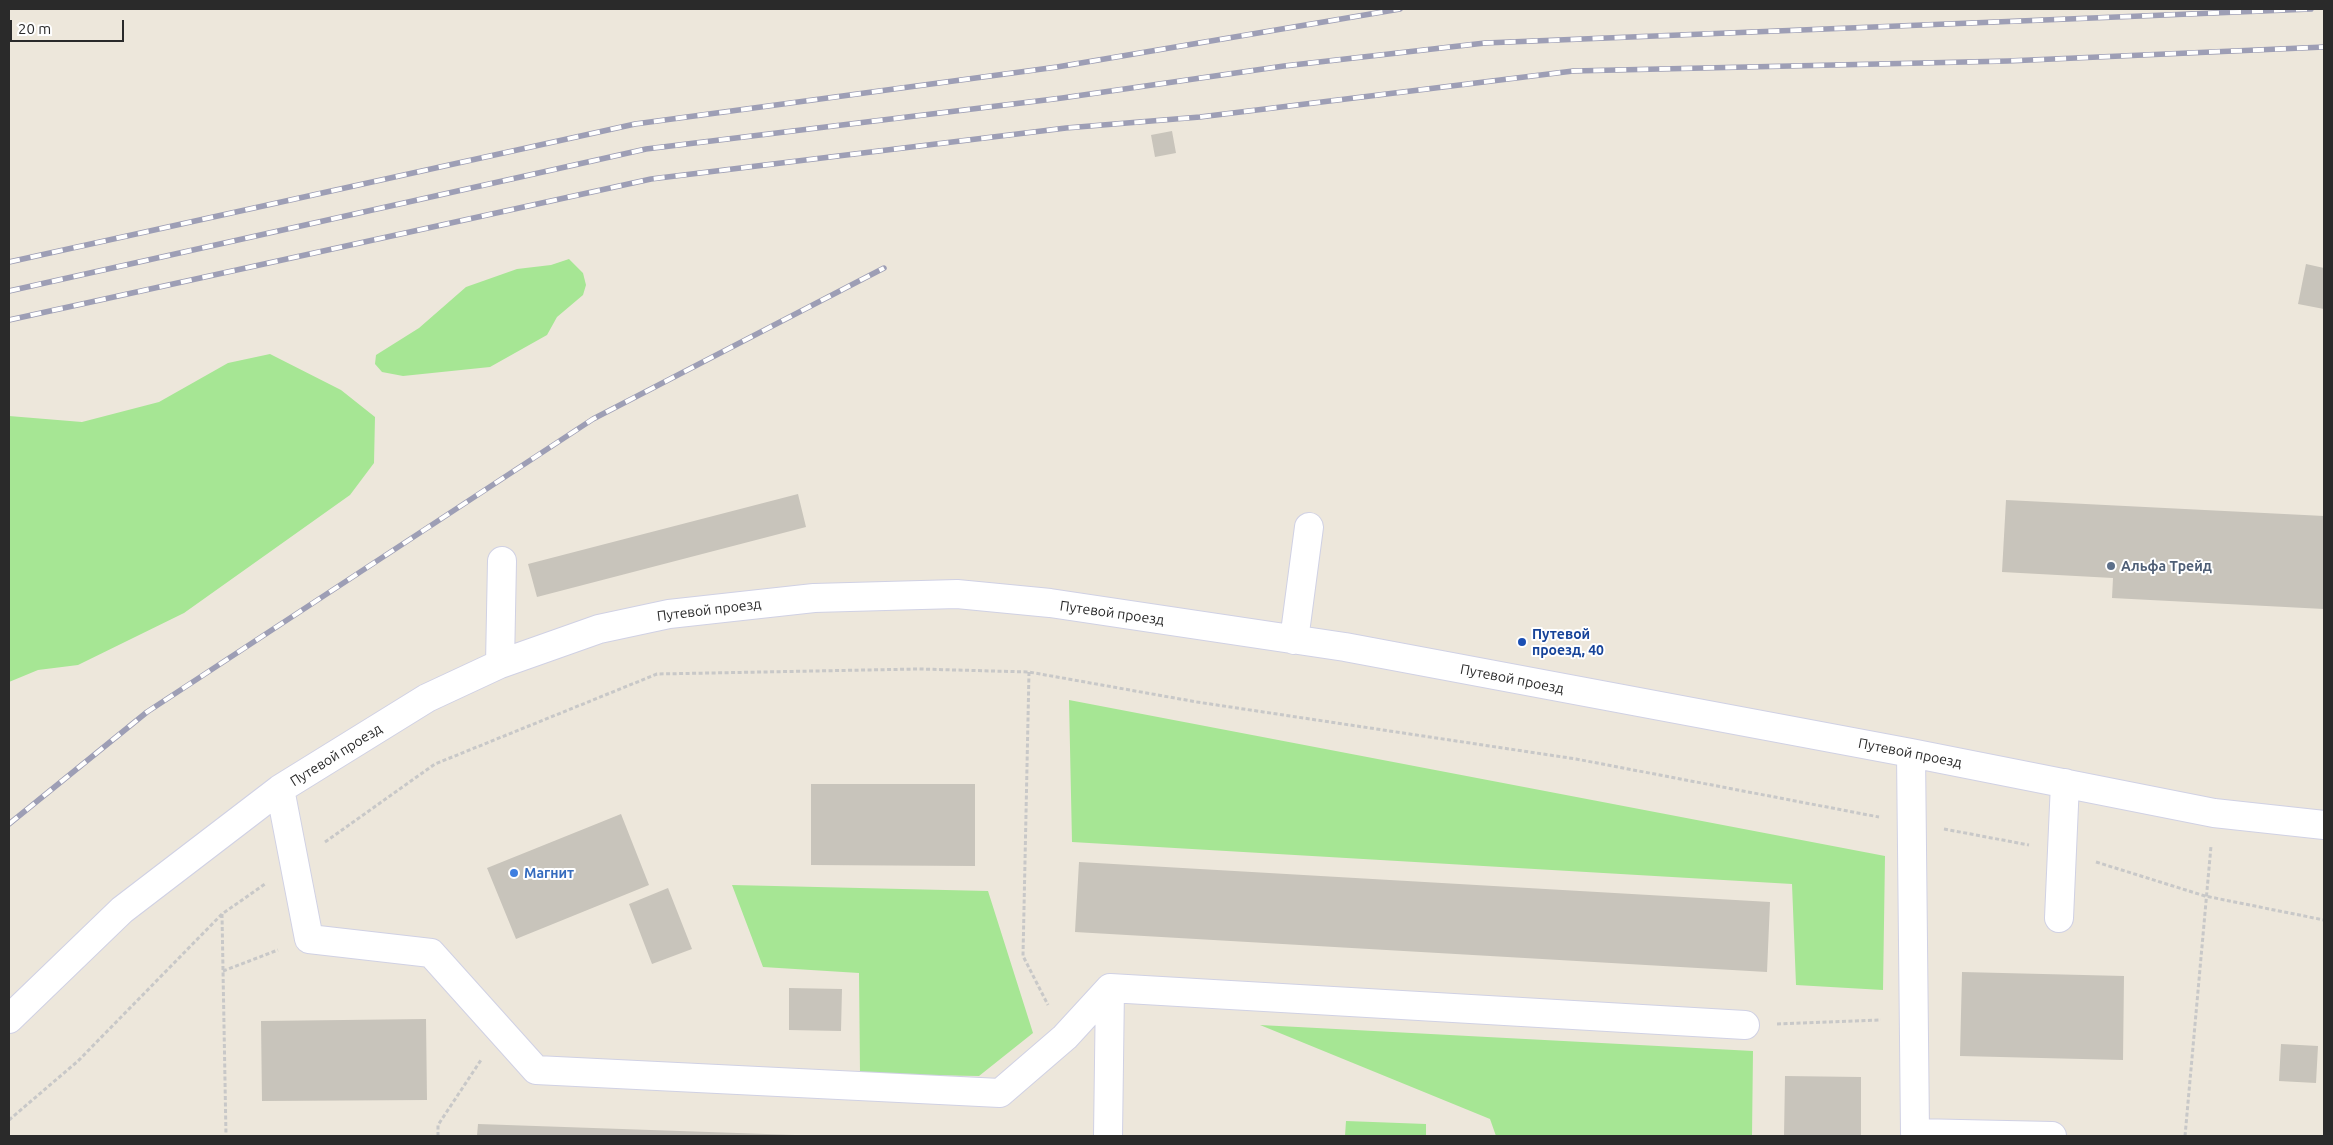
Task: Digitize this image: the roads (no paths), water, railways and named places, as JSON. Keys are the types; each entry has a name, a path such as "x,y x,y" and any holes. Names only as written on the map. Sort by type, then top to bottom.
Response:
{"street":[{"path":"1294,640 1309,527"},
{"path":"500,664 502,561"},
{"name":"Путевой проезд","path":"9,1019 122,910 280,789 427,698 500,664 599,629 668,614 814,598 957,594 1050,603 1345,647 1911,753 2214,813 2324,825"},
{"path":"1911,753 1915,1135 2052,1136"},
{"path":"2059,918 2060,851 2065,783"},
{"path":"280,789 309,939 431,953 536,1070 1000,1093 1064,1037 1110,988"},
{"path":"1110,988 1745,1024"},
{"path":"1108,1136 1110,988"}],"railway":[{"path":"9,262 635,124 1057,67 1400,9"},
{"path":"9,291 646,149 1062,98 1284,66 1485,43 2311,9"},
{"path":"9,320 651,179 1066,128 1200,117 1573,71 2008,61 2324,47"},
{"path":"9,824 147,712 593,419 884,268"}],"place":[{"name":"Альфа Трейд","path":"2111,566"},
{"name":"Путевой проезд, 40","path":"1522,642"},
{"name":"Магнит","path":"514,873"}]}
